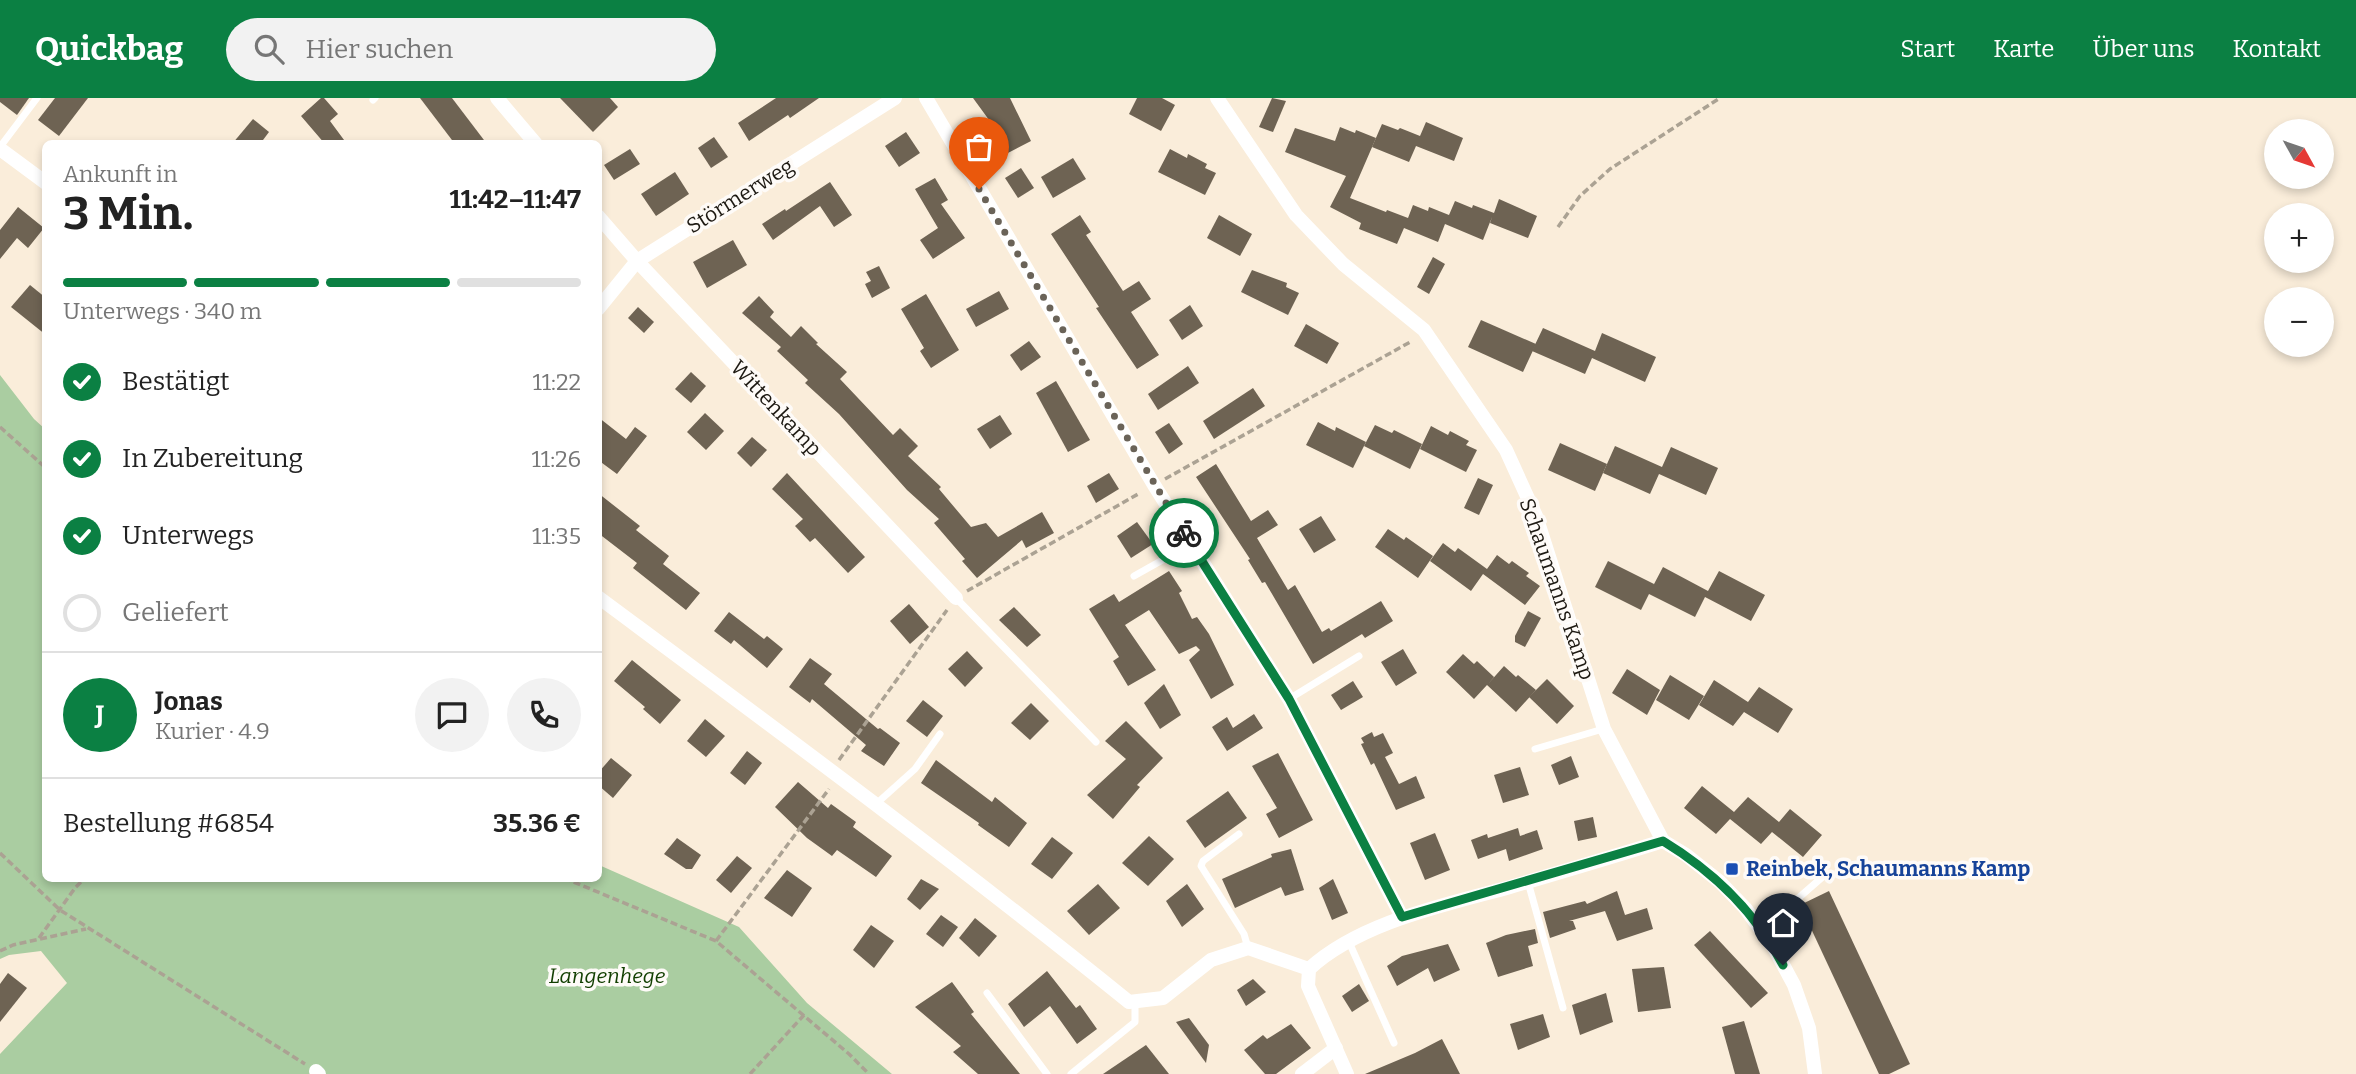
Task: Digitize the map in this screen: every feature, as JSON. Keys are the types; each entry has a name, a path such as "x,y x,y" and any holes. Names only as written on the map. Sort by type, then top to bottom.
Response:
{"street":[{"path":"497,98 533,140"},
{"name":"Störmerweg","path":"602,304 637,261 895,98"},
{"path":"926,98 1154,485 1289,699 1402,917"},
{"name":"Schaumanns Kamp","path":"1217,98 1296,215 1343,264 1424,330 1506,450 1536,516 1604,729 1663,841 1720,882 1762,930 1794,985 1809,1028 1815,1074"},
{"path":"0,148 42,180"},
{"name":"Wittenkamp","path":"602,221 637,261 956,598"},
{"path":"602,600 876,804 1129,1002 1163,998 1211,960 1248,948 1309,969"},
{"path":"1347,1074 1308,986 1309,969 1334,949 1402,917 1663,841"},
{"path":"1302,1074 1336,1048"}],"lane":[{"path":"0,148 37,98"},
{"path":"1134,576 1191,544"},
{"path":"956,598 1096,742"},
{"path":"1289,699 1359,656"},
{"path":"1535,749 1604,729"},
{"path":"876,804 915,769 940,734"},
{"path":"1240,834 1203,861 1201,866 1244,934 1248,948"},
{"path":"1762,930 1828,873"},
{"path":"1528,882 1563,1008"},
{"path":"1349,942 1394,1043"},
{"path":"987,993 1047,1074"},
{"path":"1071,1074 1135,1022 1135,1001"}],"path":[{"path":"1558,227 1580,196 1611,169 1720,98"},
{"path":"1154,485 1409,343 1424,330"},
{"path":"0,427 42,464"},
{"path":"716,941 838,776"},
{"path":"0,852 60,910 317,1072"},
{"path":"38,939 81,882"},
{"path":"574,882 716,941 869,1074"},
{"path":"0,951 38,939 88,929"},
{"path":"750,1074 804,1015"}],"green space":[{"name":"Langenhege","path":"0,375 42,426 42,882 602,882 602,866 739,927 807,1003 892,1074 0,1074 0,1054 67,983 41,951 9,955 0,959"}],"building":[{"path":"0,98 29,98 17,115 0,102"},
{"path":"55,98 88,98 59,136 38,120"},
{"path":"324,98 338,114 330,121 344,140 322,140 301,116"},
{"path":"420,98 452,98 484,140 452,140"},
{"path":"560,98 610,98 618,107 593,132"},
{"path":"776,98 819,98 749,141 738,123"},
{"path":"973,98 1010,98 1031,141 1006,154 997,136 1000,135"},
{"path":"1137,98 1162,98 1175,105 1161,131 1129,114"},
{"path":"1272,98 1286,101 1273,132 1259,127"},
{"path":"253,119 269,132 263,140 235,140"},
{"path":"1426,122 1463,138 1454,161 1416,146 1409,162 1372,147 1382,124 1420,136"},
{"path":"1340,127 1376,138 1350,198 1408,218 1413,205 1428,211 1429,207 1449,215 1455,201 1494,213 1499,199 1537,216 1528,238 1490,223 1492,217 1483,240 1445,224 1438,242 1404,228 1397,244 1359,229 1361,223 1330,207 1346,176 1285,152 1295,128 1335,141"},
{"path":"906,132 920,153 899,167 885,146"},
{"path":"714,137 728,157 711,168 698,148"},
{"path":"630,149 640,164 614,180 604,165"},
{"path":"1170,149 1187,158 1188,154 1207,164 1205,168 1216,173 1205,195 1158,172"},
{"path":"1073,158 1086,179 1053,198 1041,177"},
{"path":"1021,168 1034,188 1018,198 1005,178"},
{"path":"675,172 689,194 656,216 641,194"},
{"path":"935,178 948,200 941,204 965,238 933,259 920,240 938,228 915,189"},
{"path":"830,182 852,215 834,227 820,206 773,240 762,224"},
{"path":"18,207 42,226 42,230 28,248 17,238 0,259 0,230"},
{"path":"1080,215 1091,232 1086,235 1123,291 1139,281 1151,299 1131,312 1159,355 1137,369 1051,234"},
{"path":"1219,215 1252,234 1240,256 1207,238"},
{"path":"733,240 747,265 707,288 693,262"},
{"path":"1433,257 1445,264 1429,294 1417,287"},
{"path":"879,266 890,288 872,298 865,284 871,281 866,272"},
{"path":"1252,270 1287,283 1286,287 1299,293 1288,315 1241,292"},
{"path":"30,285 42,295 42,332 11,307"},
{"path":"999,291 1009,309 976,327 966,309"},
{"path":"926,294 959,350 931,368 920,351 924,348 901,309"},
{"path":"759,296 774,312 770,317 791,337 801,326 818,343 816,344 847,372 840,379 893,435 900,428 918,446 908,456 941,487 939,489 971,527 986,523 998,537 1042,512 1054,533 1026,548 1022,540 977,578 962,561 965,559 934,523 939,519 907,490 839,414 805,383 808,380 777,351 781,347 742,313"},
{"path":"1190,305 1203,326 1182,340 1169,320"},
{"path":"638,307 654,322 644,333 628,318"},
{"path":"1481,320 1536,344 1523,372 1468,347"},
{"path":"1306,324 1339,343 1327,364 1294,346"},
{"path":"1543,328 1595,351 1602,333 1656,357 1645,382 1592,358 1585,374 1532,351"},
{"path":"1029,341 1041,357 1021,371 1010,355"},
{"path":"1188,366 1199,383 1158,410 1148,394"},
{"path":"691,372 706,386 691,403 675,389"},
{"path":"1056,381 1090,440 1068,452 1036,393"},
{"path":"1253,388 1265,406 1214,439 1203,421"},
{"path":"705,413 724,431 706,450 687,432"},
{"path":"1000,415 1012,434 990,449 977,429"},
{"path":"602,420 626,439 635,427 647,436 617,474 602,463"},
{"path":"1318,422 1335,431 1336,427 1366,442 1353,468 1306,445"},
{"path":"1169,423 1183,444 1169,454 1155,432"},
{"path":"1375,425 1392,433 1394,430 1422,444 1410,469 1364,446"},
{"path":"1431,426 1448,435 1450,431 1469,441 1466,445 1477,450 1466,472 1420,449"},
{"path":"752,437 767,450 751,467 737,453"},
{"path":"1560,443 1607,464 1595,491 1548,470"},
{"path":"1615,446 1662,467 1671,447 1718,468 1706,495 1659,474 1650,494 1603,473"},
{"path":"1216,464 1251,521 1268,510 1278,525 1257,538 1288,590 1295,585 1322,632 1329,628 1331,631 1381,601 1393,621 1365,638 1362,634 1313,664 1265,582 1262,583 1248,560 1250,559 1196,477"},
{"path":"787,473 865,557 848,573 815,538 810,542 795,526 803,519 772,489"},
{"path":"1109,473 1119,489 1096,503 1087,486"},
{"path":"1478,478 1493,485 1479,515 1464,508"},
{"path":"602,496 640,526 636,530 669,556 663,564 700,593 686,610 633,568 637,563 602,536"},
{"path":"1321,516 1336,540 1314,553 1299,529"},
{"path":"1137,522 1153,544 1131,558 1117,536"},
{"path":"1388,529 1404,540 1406,537 1433,556 1418,578 1375,547"},
{"path":"1443,543 1455,552 1458,548 1487,569 1497,555 1509,564 1512,561 1529,573 1526,576 1540,586 1525,605 1483,574 1471,591 1430,561"},
{"path":"1608,561 1654,584 1653,586 1663,567 1708,591 1719,571 1765,595 1751,621 1705,597 1695,617 1649,594 1641,610 1595,587"},
{"path":"1169,571 1182,591 1179,593 1192,619 1197,617 1209,634 1234,685 1211,699 1189,660 1200,650 1196,646 1179,654 1149,610 1125,625 1156,670 1128,686 1113,661 1119,657 1089,609 1114,594 1119,602"},
{"path":"909,604 929,627 910,644 890,621"},
{"path":"1014,607 1041,635 1027,647 999,620"},
{"path":"1528,611 1541,618 1525,647 1515,642 1515,636"},
{"path":"729,612 764,639 767,636 783,649 767,668 734,640 731,644 714,631"},
{"path":"1403,649 1417,673 1396,686 1381,662"},
{"path":"967,651 983,668 965,687 948,669"},
{"path":"1463,654 1474,664 1477,661 1494,677 1488,684 1504,666 1536,690 1516,712 1487,685 1474,699 1446,672"},
{"path":"810,658 832,674 824,684 878,729 900,743 884,766 861,751 866,745 812,699 810,703 789,687"},
{"path":"632,660 681,700 660,724 643,709 645,707 614,681"},
{"path":"1627,669 1660,690 1647,715 1612,693"},
{"path":"1670,675 1704,696 1689,720 1656,700"},
{"path":"1547,679 1574,706 1557,724 1529,697"},
{"path":"1714,680 1748,702 1759,687 1793,709 1778,733 1744,712 1733,726 1699,705"},
{"path":"1353,681 1363,697 1341,710 1331,695"},
{"path":"1164,684 1181,715 1160,729 1144,703"},
{"path":"923,700 943,716 927,737 906,721"},
{"path":"1031,703 1049,721 1030,740 1011,723"},
{"path":"1254,714 1263,728 1227,751 1212,727 1227,717 1233,728"},
{"path":"705,719 725,736 706,757 687,741"},
{"path":"1126,721 1163,758 1137,785 1140,787 1113,819 1087,795 1126,759 1105,741"},
{"path":"1372,732 1374,737 1383,733 1393,753 1385,757 1399,784 1416,776 1425,798 1396,810 1374,763 1371,765 1361,744 1364,743 1361,738"},
{"path":"747,751 762,763 745,785 730,773"},
{"path":"1278,753 1313,820 1279,838 1266,814 1277,808 1252,766"},
{"path":"1571,756 1579,777 1559,785 1551,765"},
{"path":"611,758 632,775 613,798 602,788 602,768"},
{"path":"936,760 992,802 995,797 1027,823 1009,847 921,783"},
{"path":"1520,767 1529,795 1503,803 1494,775"},
{"path":"798,782 828,808 831,804 856,822 853,827 892,856 876,877 837,850 832,856 807,838 775,807"},
{"path":"1702,786 1734,812 1748,797 1779,822 1790,809 1822,835 1803,857 1772,832 1761,844 1730,819 1716,834 1684,808"},
{"path":"1228,791 1247,818 1205,848 1186,821"},
{"path":"1593,817 1597,837 1578,841 1574,821"},
{"path":"1518,828 1520,836 1537,830 1543,849 1509,861 1506,849 1478,859 1471,840 1487,834 1488,838"},
{"path":"1435,833 1450,870 1425,880 1410,843"},
{"path":"1149,836 1174,859 1148,886 1122,863"},
{"path":"1052,837 1073,853 1052,879 1031,864"},
{"path":"677,838 701,855 692,869 686,869 664,854"},
{"path":"1291,849 1304,890 1285,896 1281,887 1235,908 1222,879 1272,857 1271,854"},
{"path":"737,856 752,868 731,893 716,880"},
{"path":"787,870 812,888 792,917 764,898"},
{"path":"921,879 939,889 920,910 907,899"},
{"path":"1333,879 1348,913 1332,920 1319,888"},
{"path":"1098,884 1120,908 1089,935 1067,911"},
{"path":"1187,884 1204,909 1182,927 1166,901"},
{"path":"1617,891 1625,915 1647,908 1653,929 1617,941 1605,911 1569,921 1573,921 1576,929 1550,938 1543,912 1585,901 1587,904"},
{"path":"1829,891 1910,1064 1889,1074 1879,1074 1800,905"},
{"path":"941,915 958,927 943,947 926,934"},
{"path":"975,918 997,936 979,957 959,938"},
{"path":"871,925 894,941 874,968 853,950"},
{"path":"1535,929 1538,943 1528,946 1533,966 1498,977 1486,943 1506,935"},
{"path":"1710,931 1768,993 1751,1008 1694,945"},
{"path":"1448,944 1460,970 1434,982 1428,968 1397,986 1387,966 1402,956"},
{"path":"1664,967 1671,1008 1638,1012 1632,969"},
{"path":"1047,971 1076,1008 1080,1005 1097,1029 1077,1044 1050,1006 1024,1027 1008,1004"},
{"path":"8,973 27,988 0,1022 0,984"},
{"path":"1253,979 1266,992 1246,1006 1237,990"},
{"path":"952,982 974,1012 971,1014 1020,1074 978,1074 953,1052 961,1046 915,1007"},
{"path":"1359,984 1369,1001 1352,1012 1342,996"},
{"path":"1606,993 1613,1022 1580,1035 1572,1005"},
{"path":"1543,1014 1550,1037 1518,1050 1510,1024"},
{"path":"1189,1018 1209,1045 1206,1063 1176,1022"},
{"path":"1744,1021 1760,1074 1735,1074 1722,1027"},
{"path":"1291,1024 1311,1048 1276,1074 1265,1074 1244,1050 1263,1035 1267,1039"},
{"path":"1442,1039 1460,1074 1365,1074 1415,1053"},
{"path":"1146,1045 1169,1074 1103,1074"}],"way so far":[{"path":"979,189 1184,533"}],"place":[{"name":"Reinbek, Schaumanns Kamp","path":"1732,869"}],"route":[{"path":"1184,533 1289,699 1402,917 1663,841 1720,882 1762,930 1783,965"}]}
